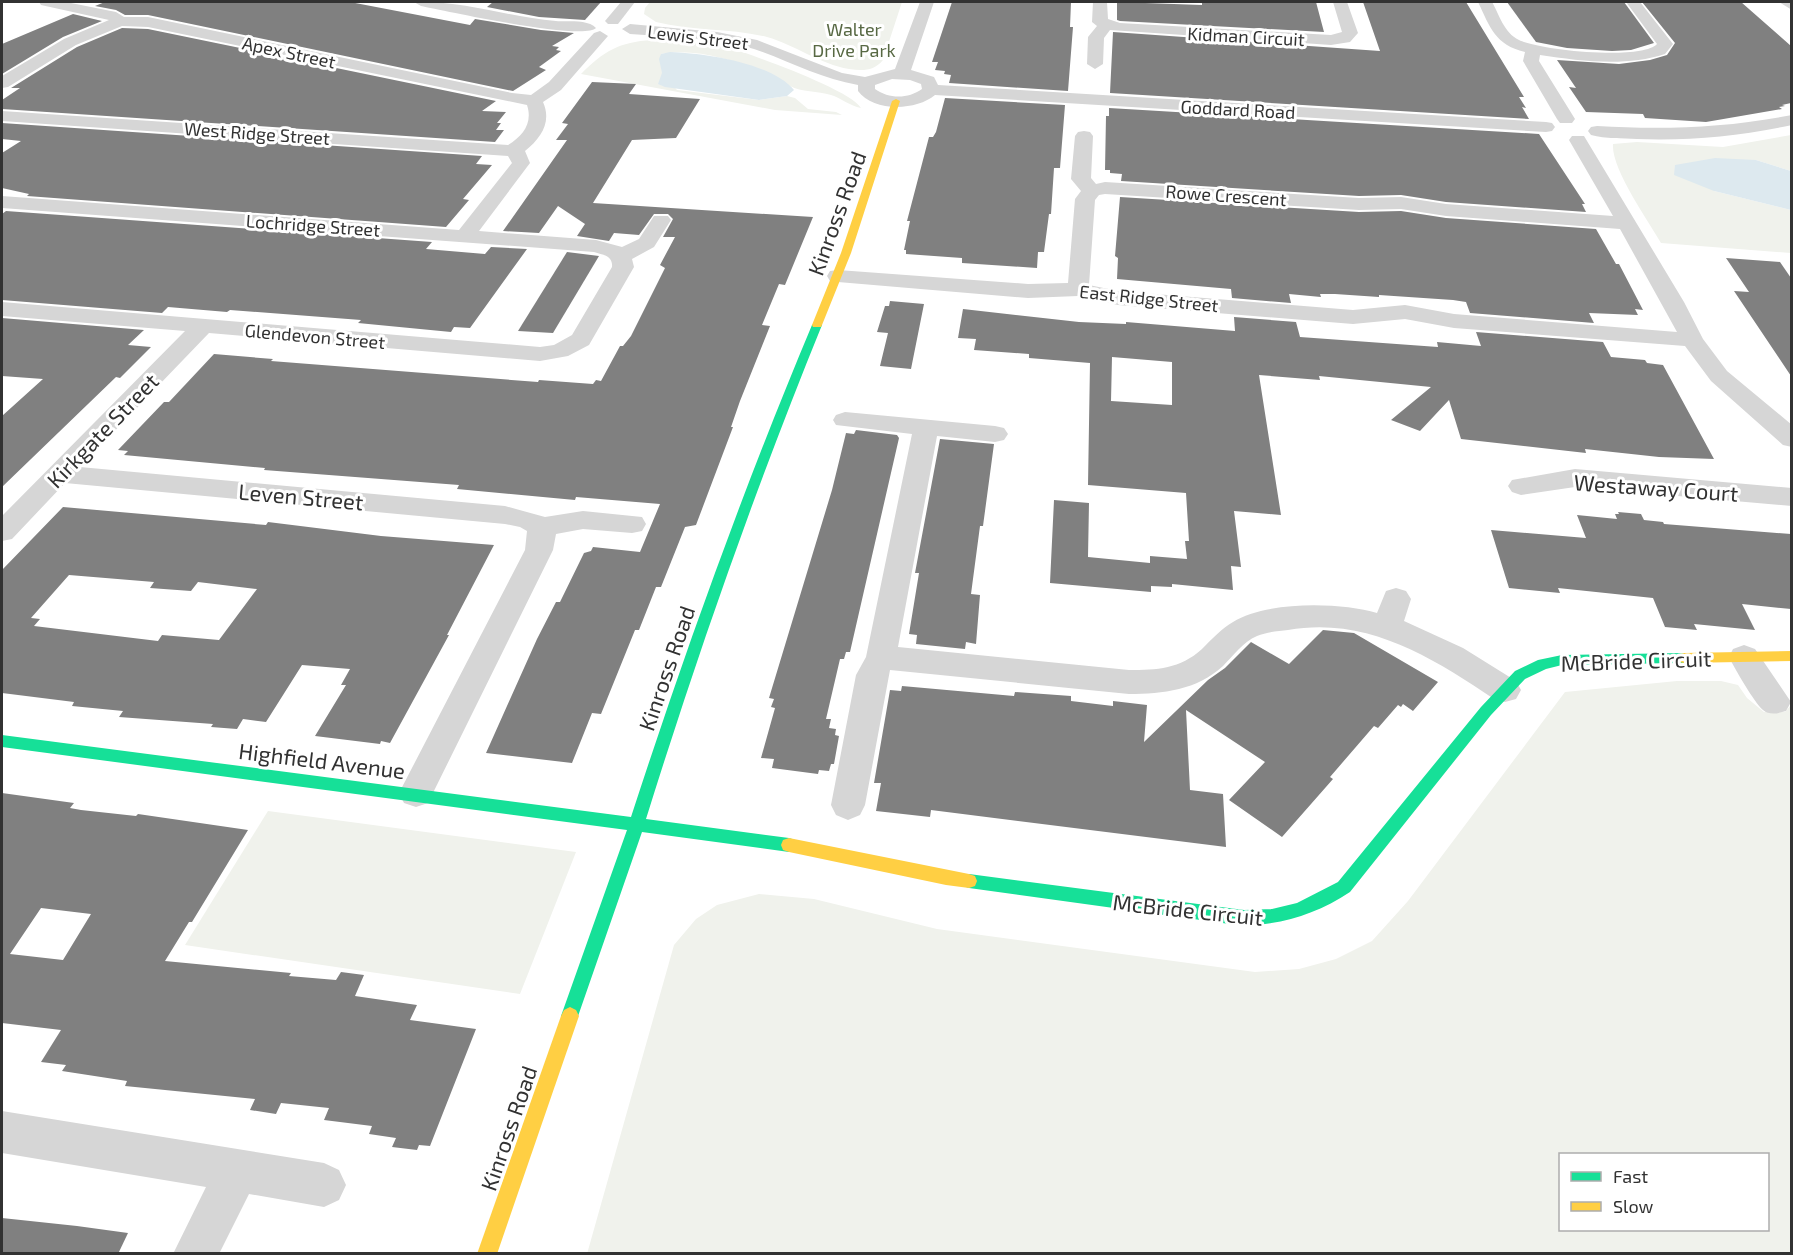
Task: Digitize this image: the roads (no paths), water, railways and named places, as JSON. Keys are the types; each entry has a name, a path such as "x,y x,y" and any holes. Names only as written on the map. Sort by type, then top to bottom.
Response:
{"street":[{"name":"Apex Street","path":"46,2 111,15 120,21 148,22 512,98 534,100"},
{"path":"422,2 464,5 540,24 594,32 618,35 630,29 626,22 595,23 594,32 555,86 534,100 538,113 532,137 512,151 518,154 521,163 464,237"},
{"path":"613,21 628,2"},
{"path":"903,74 903,65 927,2"},
{"path":"1095,64 1096,36 1106,26 1098,20 1100,2"},
{"name":"Kidman Circuit","path":"1106,26 1344,39 1350,33 1340,2"},
{"path":"1485,2 1504,36 1512,43 1533,50 1608,56 1638,56 1659,51 1665,44 1633,2"},
{"path":"1786,2 1791,6"},
{"path":"2,83 70,42 120,21"},
{"name":"Lewis Street","path":"630,29 717,36 757,45 838,77 867,82"},
{"path":"1533,50 1531,61 1566,119"},
{"path":"903,74 928,81 931,90 915,99 897,101 870,95 865,87 867,82 881,75 903,74"},
{"name":"Goddard Road","path":"931,90 1546,127"},
{"name":"Kinross Road","path":"487,1254 637,823 698,636 784,403 838,276 897,101"},
{"name":"West Ridge Street","path":"2,116 512,151"},
{"path":"1791,120 1718,133 1686,136 1587,135 1564,137 1546,127 1550,121 1566,119 1585,123 1587,135 1626,224 1673,302 1692,340 1719,376 1791,439"},
{"path":"1078,289 1085,199 1092,191 1081,179 1084,136"},
{"name":"Rowe Crescent","path":"1092,191 1112,188 1359,204 1404,212 1446,210 1626,224"},
{"name":"Lochridge Street","path":"2,202 596,246 608,248 621,256"},
{"path":"621,256 647,243 661,220"},
{"name":"Glendevon Street","path":"2,309 540,354 560,351 581,340 623,267 621,256"},
{"name":"East Ridge Street","path":"838,276 1028,291 1078,289 1118,298 1353,317 1372,322 1412,326 1454,321 1692,340"},
{"name":"Kirkgate Street","path":"2,532 202,327"},
{"path":"846,420 995,434"},
{"path":"848,805 872,675 882,657 926,427"},
{"name":"Leven Street","path":"60,474 505,515 530,519 540,527"},
{"name":"Westaway Court","path":"1521,486 1575,478 1791,497"},
{"path":"416,793 539,550 544,538 540,527 583,520 632,524"},
{"path":"882,657 1129,682 1154,682 1180,677 1200,668 1230,638 1247,627 1296,615 1324,614 1363,618 1392,613 1425,642 1505,690"},
{"name":"McBride Circuit","path":"637,823 754,839 830,853 931,876 1244,918 1274,919 1321,903 1344,887 1505,690 1520,675 1543,664 1562,660 1791,656"},
{"name":"McBride Circuit","path":"1744,657 1775,702"},
{"name":"Highfield Avenue","path":"2,741 637,823"},
{"path":"2,1132 324,1185"},
{"path":"195,1254 237,1172"}],"park label":[{"name":"Walter Drive Park","path":"854,39"}]}
